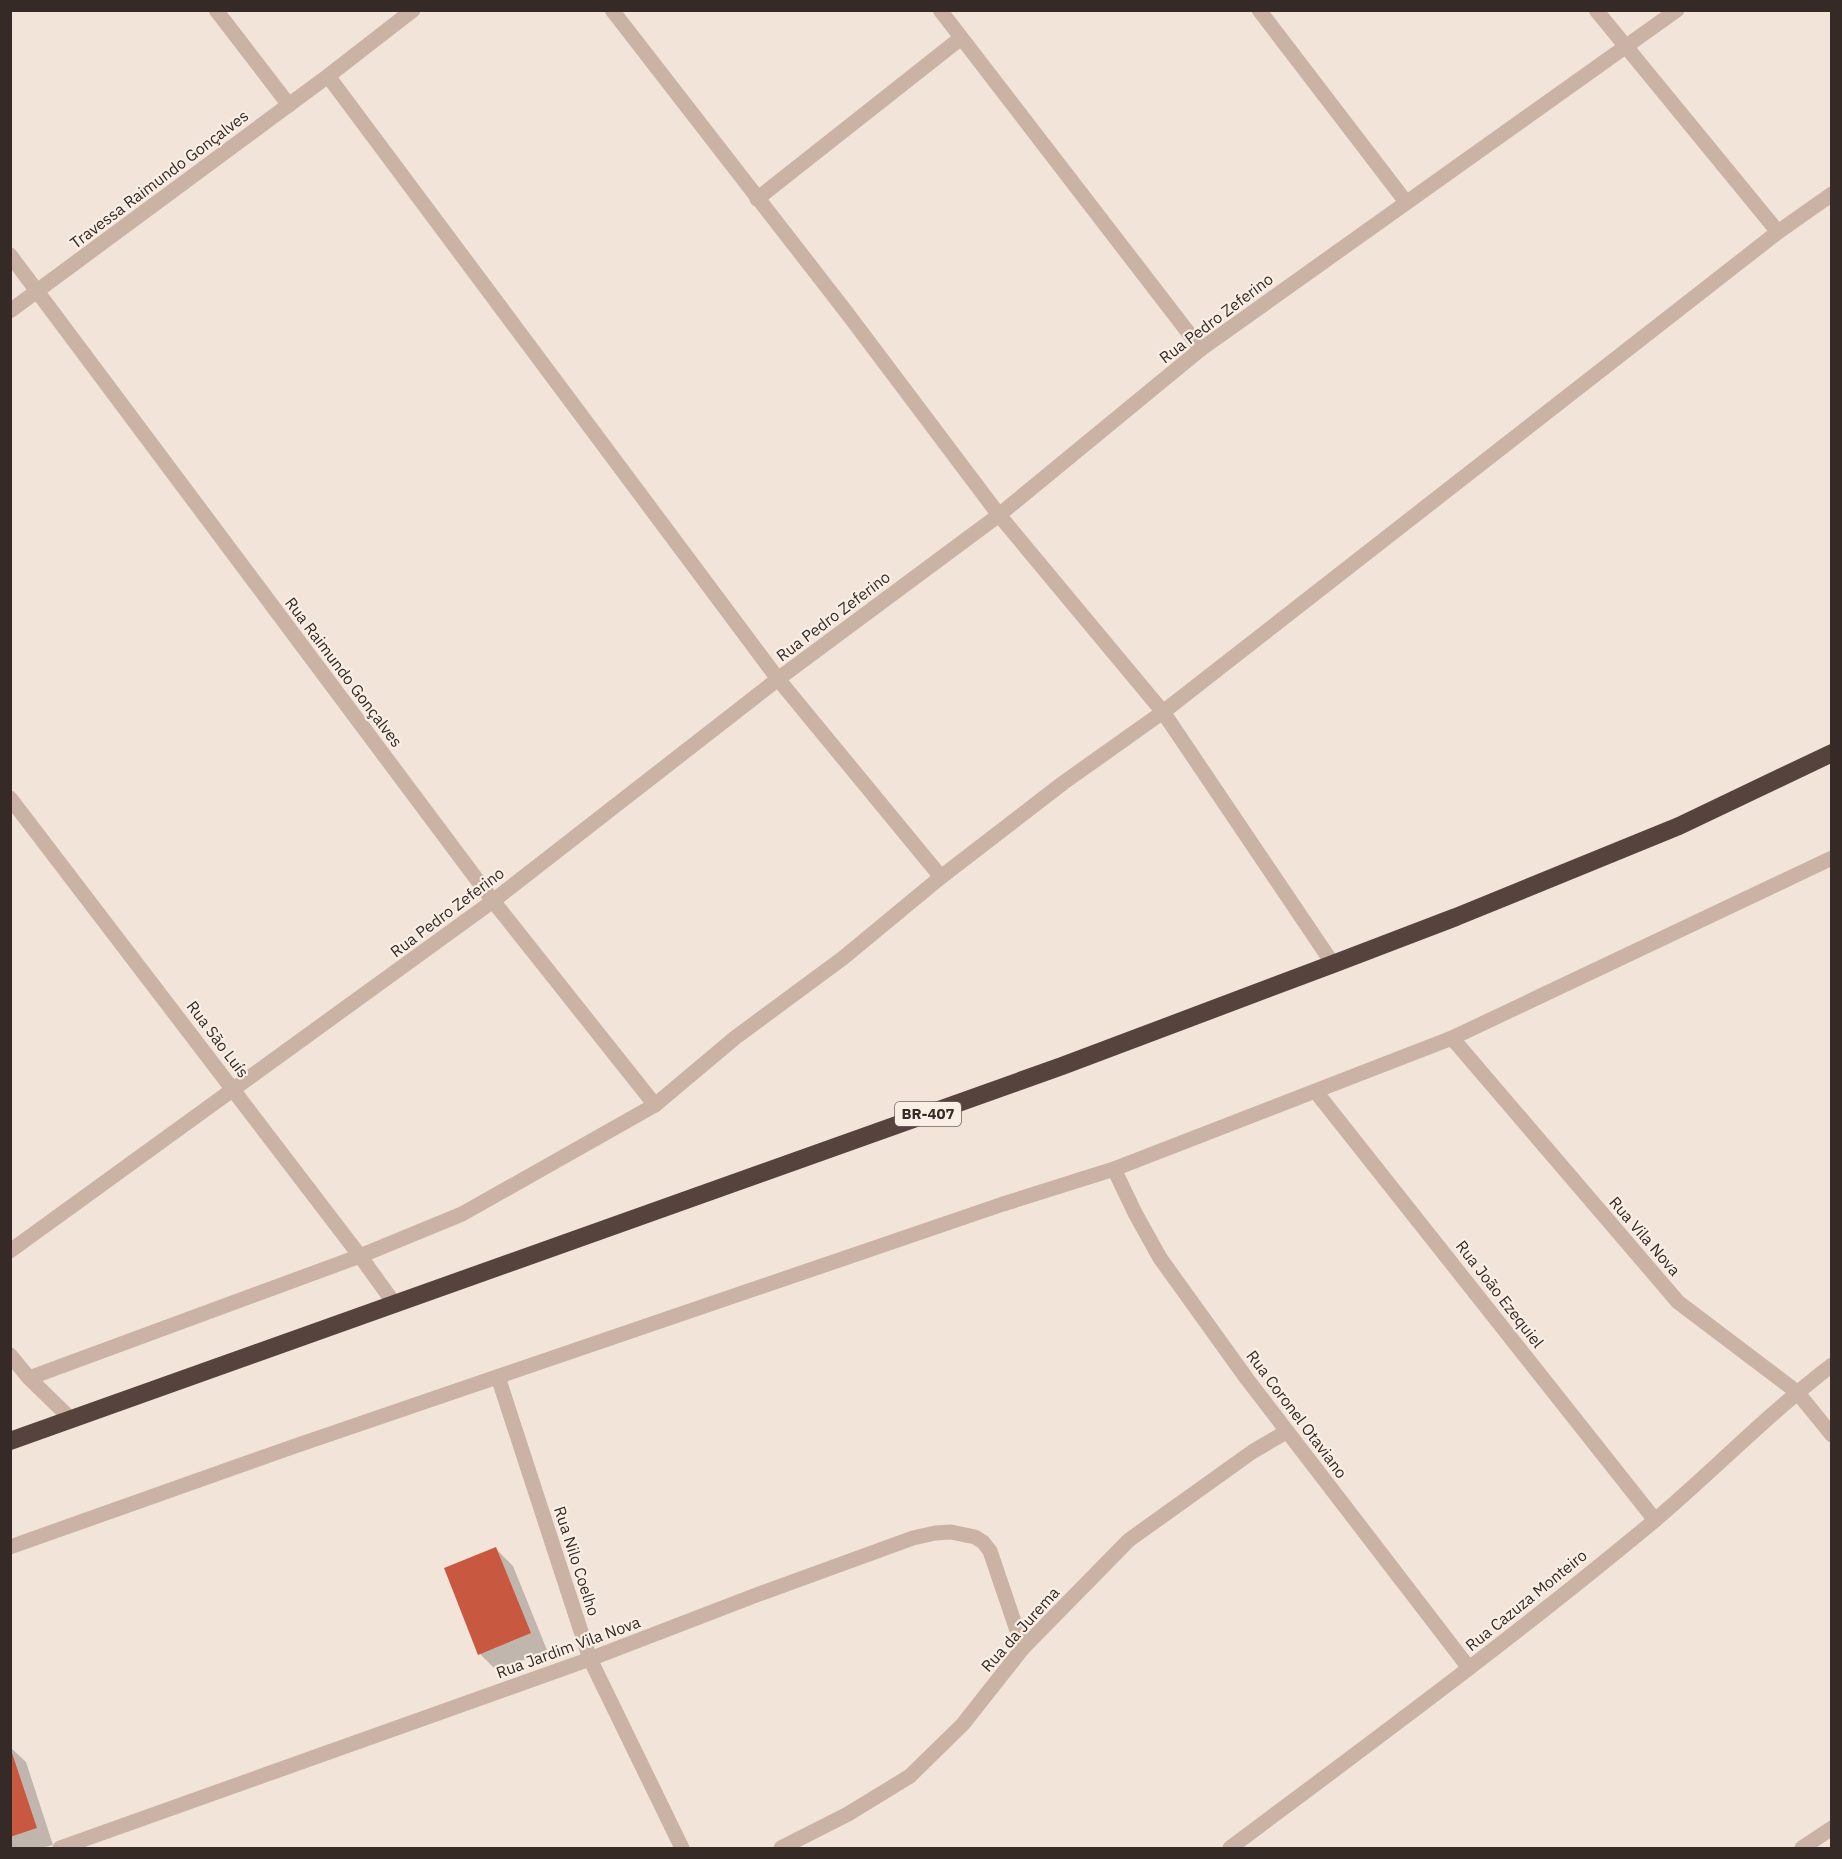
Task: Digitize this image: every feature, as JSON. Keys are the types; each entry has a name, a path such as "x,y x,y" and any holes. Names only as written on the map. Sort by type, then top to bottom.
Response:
{"highway":[{"name":"BR-407","path":"10,1441 1062,1066 1333,964 1456,917 1679,826 1832,753"}],"street":[{"path":"216,10 289,105"},
{"name":"Travessa Raimundo Gonçalves","path":"10,310 328,76 413,10"},
{"path":"612,10 847,313 999,515 1163,712 1333,964"},
{"path":"940,10 1201,350"},
{"path":"1259,10 1406,202"},
{"path":"1596,10 1778,232"},
{"name":"Rua Pedro Zeferino","path":"10,1251 493,901 778,679 999,515 1201,350 1677,10"},
{"path":"757,199 961,38"},
{"path":"328,76 778,679 941,878"},
{"path":"29,1378 360,1256 462,1214 655,1105 736,1037 843,958 1063,783 1163,712 1778,232 1832,194"},
{"name":"Rua Raimundo Gonçalves","path":"10,255 493,901 655,1105"},
{"name":"Rua São Luís","path":"10,798 360,1256 394,1304"},
{"path":"10,1547 1003,1204 1114,1169 1452,1038 1832,858"},
{"name":"Rua Vila Nova","path":"1452,1038 1677,1302 1797,1392 1832,1435"},
{"name":"Rua João Ezequiel","path":"1316,1092 1655,1520"},
{"name":"Rua Coronel Otaviano","path":"1114,1169 1160,1258 1286,1432 1469,1668"},
{"path":"10,1355 29,1378 72,1420"},
{"name":"Rua Cazuza Monteiro","path":"1230,1848 1469,1668 1655,1520 1797,1392 1832,1365"},
{"name":"Rua Nilo Coelho","path":"498,1377 590,1659 682,1848"},
{"name":"Rua da Jurema","path":"781,1848 848,1814 910,1776 963,1724 1023,1648 1129,1540 1252,1452 1286,1432"},
{"name":"Rua Jardim Vila Nova","path":"60,1848 590,1659 913,1538 935,1533 951,1532 975,1537 990,1551 1023,1648"},
{"path":"1802,1848 1832,1828"}],"building":[{"path":"496,1547 531,1633 478,1655 444,1568"},
{"path":"10,1747 37,1828 10,1837"}]}
